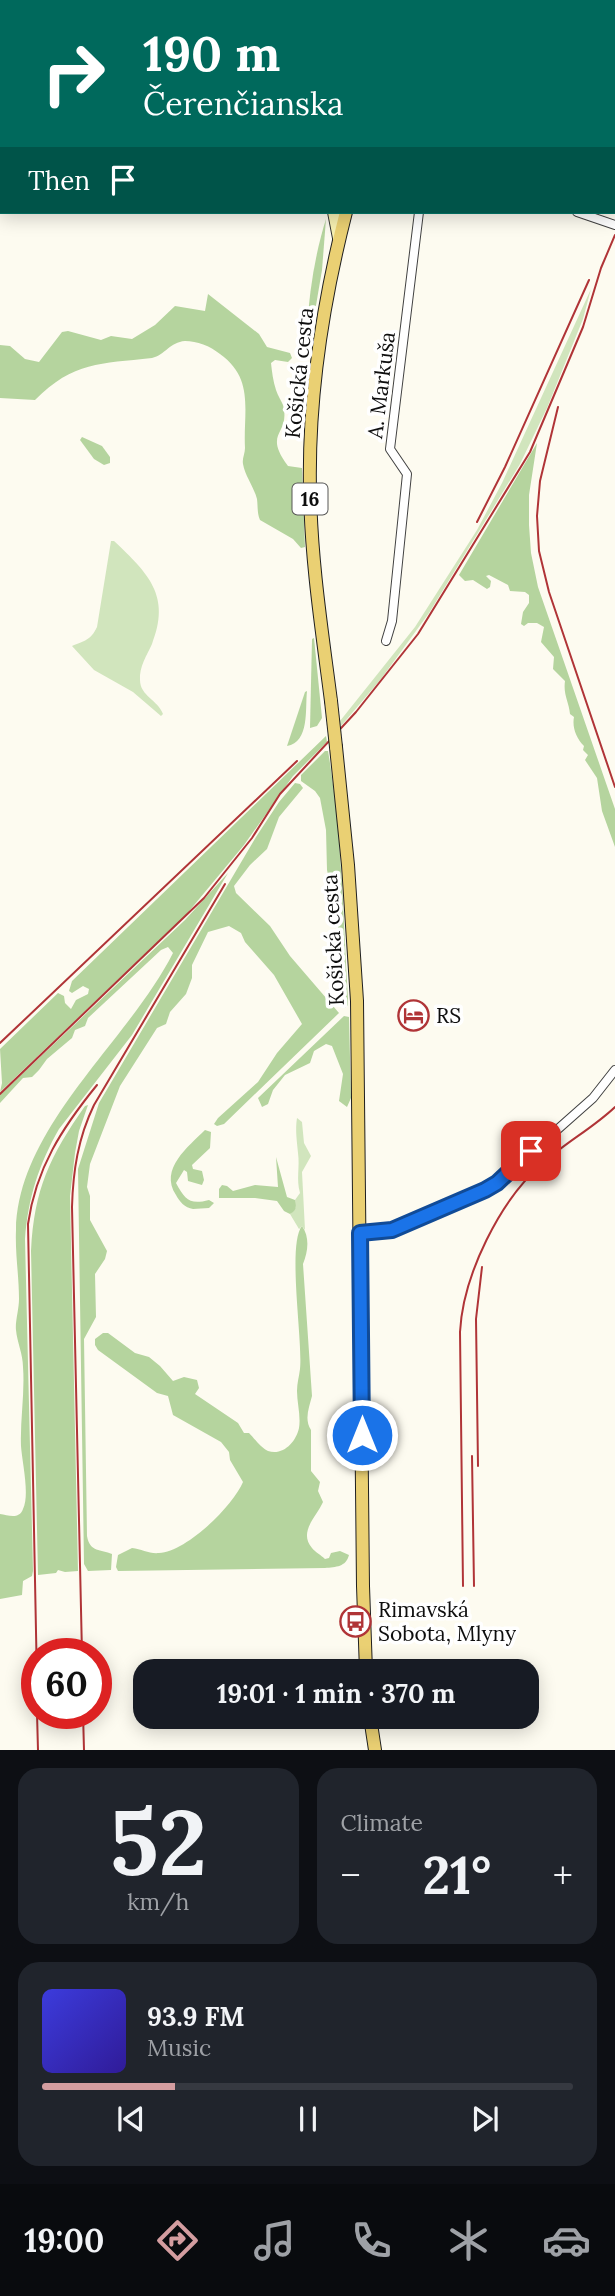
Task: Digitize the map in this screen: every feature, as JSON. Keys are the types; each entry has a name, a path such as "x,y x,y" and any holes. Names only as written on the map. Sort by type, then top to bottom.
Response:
{"main road":[{"name":"Košická cesta","path":"346,214 318,354 310,448 314,566 336,747 354,949 365,1659"},
{"path":"372,1729 375,1750"}],"street":[{"path":"334,214 340,238"},
{"name":"A. Markuša","path":"386,642 392,621 407,474 390,449 419,214"},
{"path":"586,214 615,226"},
{"path":"360,1233 392,1230 497,1183 593,1098 615,1070"}],"green space":[{"path":"326,219 322,270 310,331 307,329 311,288"},
{"path":"591,289 583,319 547,408 520,464 429,613 381,679 341,726 340,721 415,627 477,530 502,483"},
{"path":"208,294 259,334 267,347 290,353 292,358 288,362 275,360 271,363 284,415 277,446 288,466 302,468 305,547 301,548 293,539 260,520 257,499 243,464 243,385 231,364 208,346 180,342 152,358 102,364 75,371 49,387 35,400 0,398 0,345 10,346 25,359 39,362 62,332 68,331 101,340 111,336 132,339 155,325 175,306 205,311"},
{"path":"82,437 102,446 110,457 110,463 104,465 94,459 80,440"},
{"path":"537,443 529,495 531,553 538,587 615,809 615,847 602,811 597,778 585,760 588,755 575,732 574,717 570,714 565,694 565,681 553,669 554,657 541,642 544,627 537,623 524,626 521,624 523,612 529,603 529,595 525,592 510,591 508,585 489,575 486,576 491,581 487,589 473,580 465,581 459,575"},
{"path":"111,541 146,575 158,599 157,627 142,666 140,680 143,690 161,709 161,716 133,692 94,670 72,646 90,637 97,627"},
{"path":"314,638 322,718 317,726 310,728 312,639"},
{"path":"307,691 303,732 300,738 287,746 305,692"},
{"path":"326,736 327,742 293,776 244,845 185,916 0,1092 0,1049 58,993 64,996 65,1003 71,1009 76,1000 88,994 89,989 83,986 72,993 69,991 72,981"},
{"path":"328,751 333,782 339,843 348,999 345,1008 337,916 327,870 326,830 320,798 301,781 301,775"},
{"path":"295,783 303,788 279,817 267,849 234,886 236,893 270,926 290,956 339,1013 224,1124 217,1126 214,1124 218,1118 258,1082 277,1053 302,1024 274,975 245,942 241,933 229,926 208,932 192,965 192,978 186,994 170,1012 166,1024 157,1028 120,1086 90,1164 87,1187 90,1196 90,1220 107,1251 95,1274 96,1317 84,1339 87,1536 93,1548 112,1554 111,1570 88,1571 84,1564 78,1169 99,1103 256,837"},
{"path":"228,873 132,1035 59,1129 36,1182 25,1239 33,1571 32,1576 23,1581 22,1595 0,1599 0,1514 19,1515 26,1496 21,1446 23,1362 16,1327 19,1299 16,1230 21,1192 35,1155 55,1120 153,986 173,953 168,947 161,950 88,1018 85,1026 75,1030 72,1038 47,1059 32,1077 23,1078 0,1103 0,1095 185,920"},
{"path":"344,1016 349,1017 351,1098 347,1107 339,1101 343,1074 332,1046 326,1044 314,1051 310,1063 285,1075 273,1090 268,1104 262,1107 258,1098"},
{"path":"88,1105 79,1131 70,1196 78,1571 58,1570 56,1573 38,1575 31,1251 33,1229 40,1191 53,1158"},
{"path":"297,1118 302,1122 304,1143 311,1156 302,1172 305,1230 302,1226 299,1229 290,1214 296,1207 295,1200 300,1193"},
{"path":"205,1130 211,1132 210,1148 192,1165 193,1169 202,1171 202,1185 188,1181 187,1172 184,1170 176,1183 189,1200 209,1200 214,1203 209,1208 193,1209 179,1200 171,1176 178,1159"},
{"path":"276,1157 287,1197 295,1200 296,1208 292,1213 284,1211 277,1201 219,1198 222,1185 233,1191 255,1185 278,1187"},
{"path":"302,1226 307,1245 303,1264 312,1396 307,1418 311,1430 311,1471 320,1482 318,1491 323,1502 310,1524 307,1536 312,1548 325,1559 329,1558 331,1553 340,1551 349,1555 348,1559 340,1566 325,1568 118,1571 118,1555 132,1548 152,1553 170,1551 195,1536 219,1515 243,1482 230,1460 229,1452 221,1442 173,1415 168,1396 157,1393 98,1350 95,1339 108,1333 135,1353 149,1357 173,1381 184,1377 197,1380 199,1388 195,1394 238,1423 244,1433 249,1433 265,1450 284,1450 295,1438 299,1423 297,1391 300,1356 296,1252"}],"railway":[{"path":"0,1094 204,898 252,838 280,794 356,712 418,634 530,452 583,327 601,268 615,235"},
{"path":"477,522 505,467 589,280"},
{"path":"558,407 540,481 537,516 539,551 549,592 615,787"},
{"path":"0,1043 297,761"},
{"path":"82,1638 72,1207 77,1155 94,1105 225,884"},
{"path":"36,1638 28,1224 37,1185 52,1150 97,1085"},
{"path":"463,1586 460,1332 468,1287 486,1240 512,1197 552,1155 615,1107"},
{"path":"478,1466 476,1319 482,1267"},
{"path":"472,1456 474,1586"},
{"path":"37,1729 38,1750"},
{"path":"83,1729 84,1750"}],"place":[{"name":"RS","path":"413,1015"},
{"name":"Rimavská Sobota, Mlyny","path":"355,1621"}],"route":[{"path":"362,1435 360,1233 392,1230 485,1190 497,1183 531,1151"}]}
